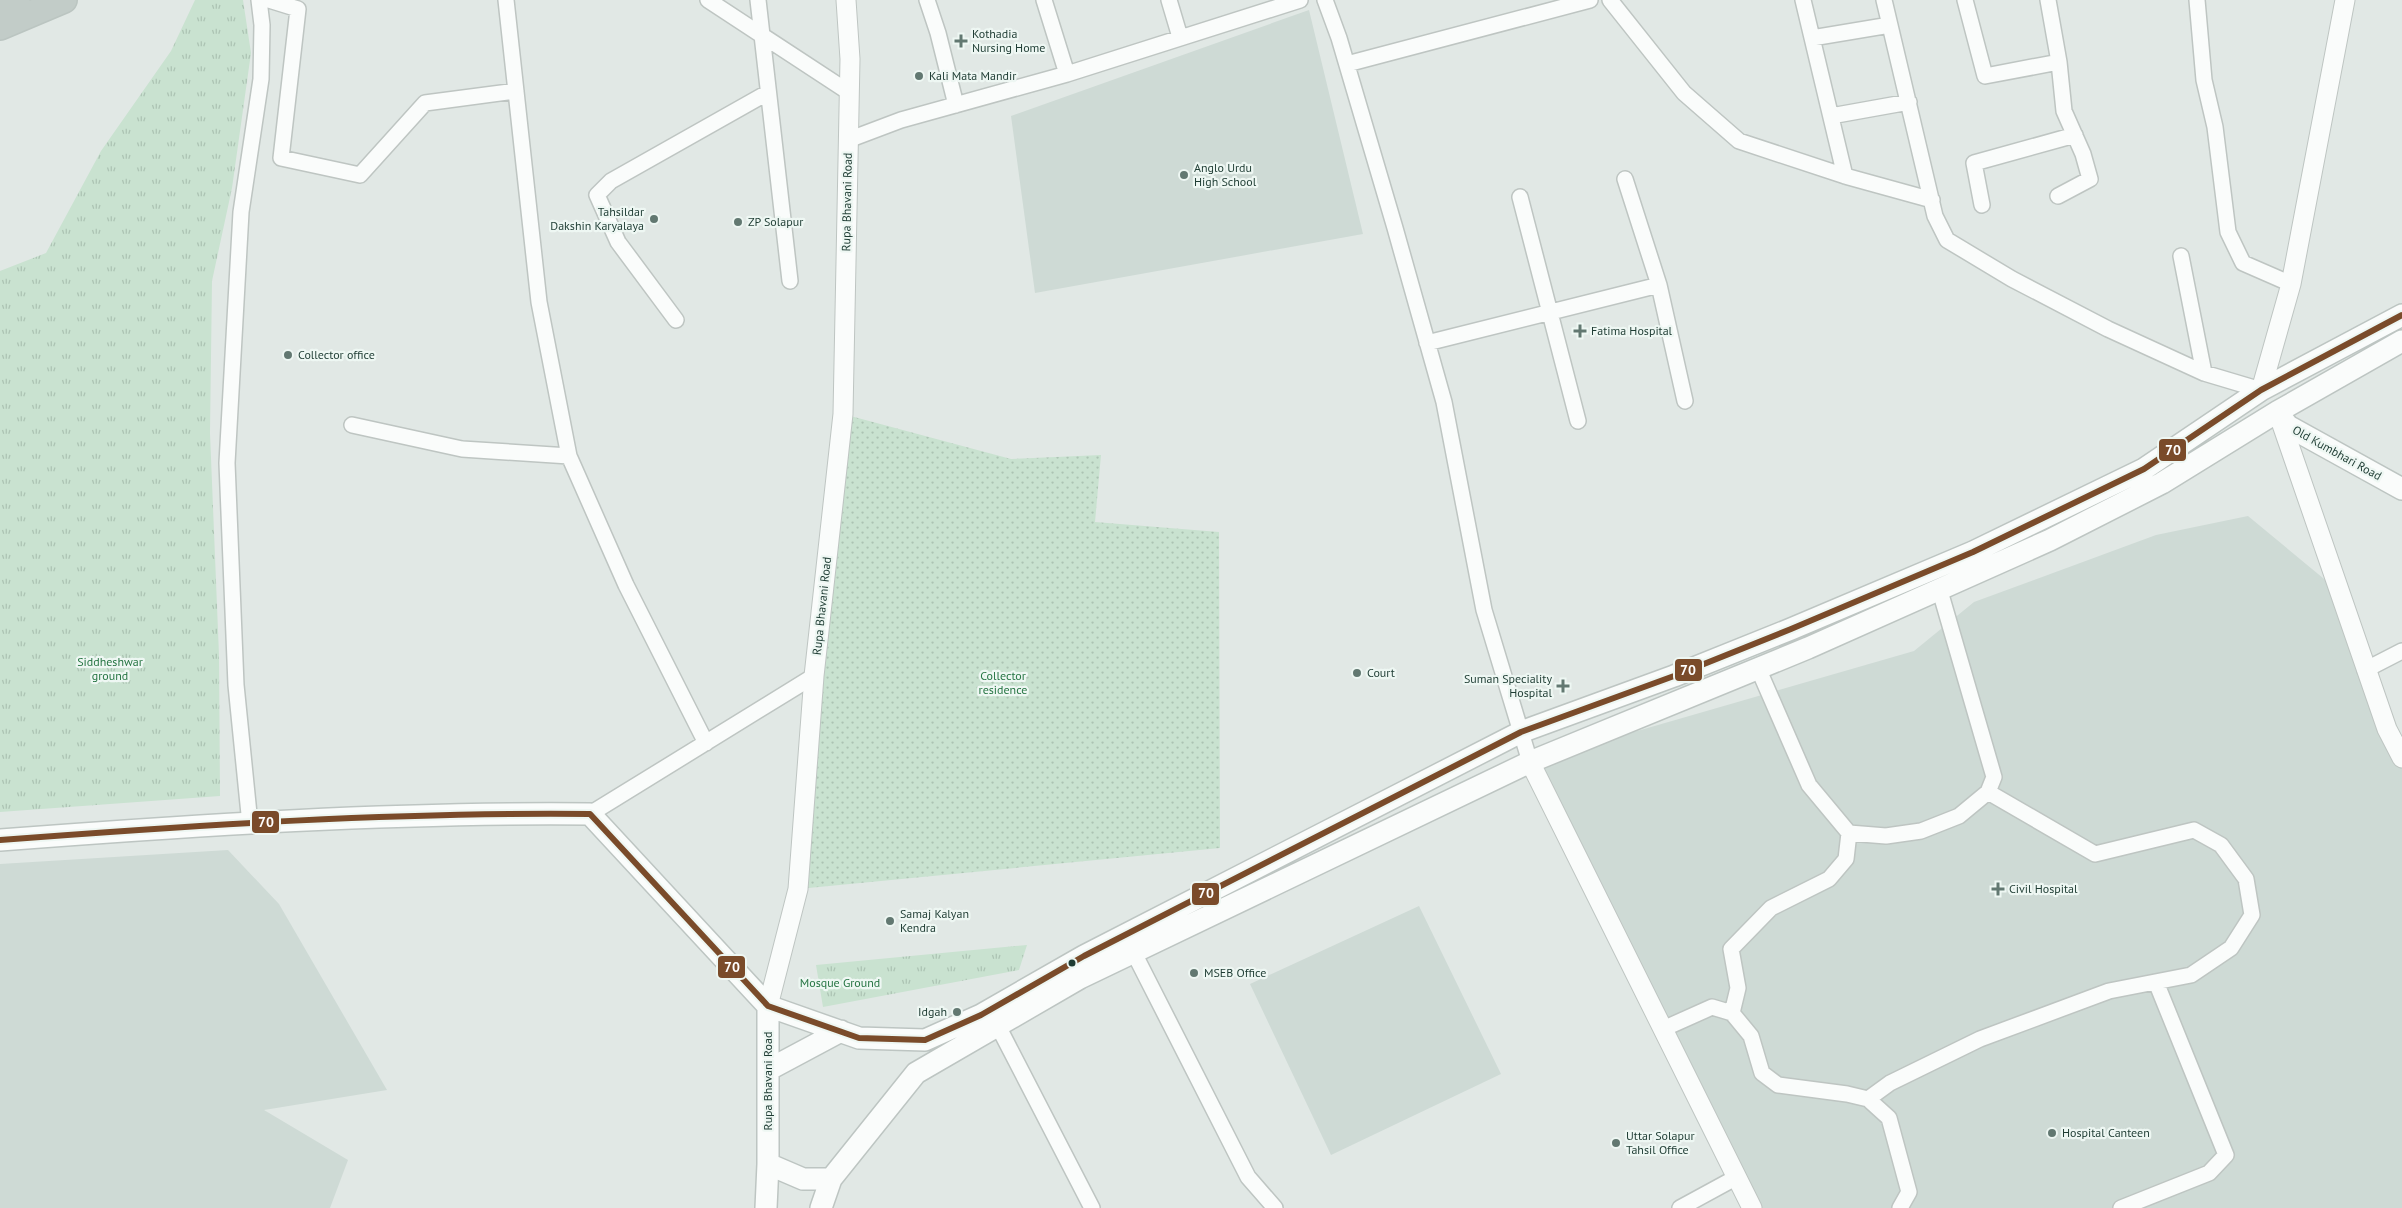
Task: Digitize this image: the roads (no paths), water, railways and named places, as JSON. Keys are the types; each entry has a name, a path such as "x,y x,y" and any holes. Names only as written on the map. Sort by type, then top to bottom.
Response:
{"highway":[{"path":"0,7 17,0"},
{"path":"0,27 64,0"}],"main road":[{"path":"0,840 184,826 514,813 590,814 768,1006 859,1038 925,1040 981,1015 1084,956 1521,732 1764,640 1973,552 2144,469 2261,390 2402,315"},
{"path":"821,1208 831,1179 916,1073 1080,978 1530,762 1940,591 2050,540 2162,483 2277,412 2402,341"},
{"name":"Old Kumbhari Road","path":"2277,412 2288,426 2402,490"},
{"name":"Rupa Bhavani Road","path":"766,1208 768,1164 768,1006"},
{"path":"768,1070 841,1031"},
{"path":"768,1164 803,1179 831,1179"}],"street":[{"path":"250,824 236,685 227,463 242,212 261,79 262,25 260,0"},
{"path":"269,0 298,9 281,158 360,175 425,103 516,90"},
{"path":"506,0 539,302 569,456 626,585 706,743"},
{"path":"708,0 850,93"},
{"path":"758,0 760,35 790,281"},
{"name":"Rupa Bhavani Road","path":"768,1006 798,889 814,676 843,414 850,93 846,0"},
{"path":"927,0 938,33 956,106"},
{"path":"1044,0 1067,74"},
{"path":"1169,0 1180,37"},
{"path":"848,140 901,120 1067,74 1300,0"},
{"path":"1325,0 1346,64 1444,402 1484,610 1530,762 1752,1208"},
{"path":"1346,64 1590,0"},
{"path":"1610,0 1684,93 1739,141 1845,176 1932,200"},
{"path":"1803,0 1845,176"},
{"path":"1884,0 1935,216 1947,240 2012,279 2108,329 2204,373 2261,390 2291,284 2345,0"},
{"path":"1964,0 1985,76 2060,62"},
{"path":"2048,0 2060,62 2064,111 2083,154 2090,179 2058,196"},
{"path":"2197,0 2204,80 2214,127 2228,232 2243,263 2291,284"},
{"path":"1812,38 1890,25"},
{"path":"676,320 618,242 597,195 611,181 768,93"},
{"path":"1831,116 1908,102"},
{"path":"1982,205 1974,163 2074,135"},
{"path":"1625,179 1660,285 1685,400"},
{"path":"1520,197 1578,422"},
{"path":"2181,256 2204,373"},
{"path":"1427,343 1660,285"},
{"path":"2277,412 2365,670 2387,729 2402,758"},
{"path":"352,425 462,449 569,456"},
{"path":"1758,668 1809,785 1849,833 1886,836 1921,831 1959,816 1988,792 1994,777 1940,591"},
{"path":"2365,670 2402,651"},
{"path":"590,814 814,676"},
{"path":"1868,1099 1890,1083 1980,1040 2109,991 2192,975 2231,948 2252,915 2246,879 2221,845 2194,830 2095,854 1988,792"},
{"path":"1732,1013 1738,988 1730,949 1772,908 1829,880 1846,859 1849,833"},
{"path":"1134,953 1248,1177 1275,1208"},
{"path":"2121,1208 2209,1173 2226,1156 2156,982"},
{"path":"1663,1030 1712,1007 1732,1013 1751,1036 1762,1073 1778,1085 1846,1094 1868,1099 1889,1118 1909,1192 1900,1208"},
{"path":"998,1026 1092,1208"},
{"path":"1680,1208 1737,1177"}],"place":[{"name":"Kothadia Nursing Home","path":"961,41"},
{"name":"Kali Mata Mandir","path":"919,76"},
{"name":"Anglo Urdu High School","path":"1184,175"},
{"name":"Tahsildar Dakshin Karyalaya","path":"654,219"},
{"name":"ZP Solapur","path":"738,222"},
{"name":"Fatima Hospital","path":"1580,331"},
{"name":"Collector office","path":"288,355"},
{"name":"Court","path":"1357,673"},
{"name":"Suman Speciality Hospital","path":"1563,686"},
{"name":"Civil Hospital","path":"1998,889"},
{"name":"Samaj Kalyan Kendra","path":"890,921"},
{"name":"MSEB Office","path":"1194,973"},
{"name":"Idgah","path":"957,1012"},
{"name":"Hospital Canteen","path":"2052,1133"},
{"name":"Uttar Solapur Tahsil Office","path":"1616,1143"}],"park label":[{"name":"Siddheshwar ground","path":"110,669"},
{"name":"Collector residence","path":"1003,683"},
{"name":"Mosque Ground","path":"840,983"}]}
